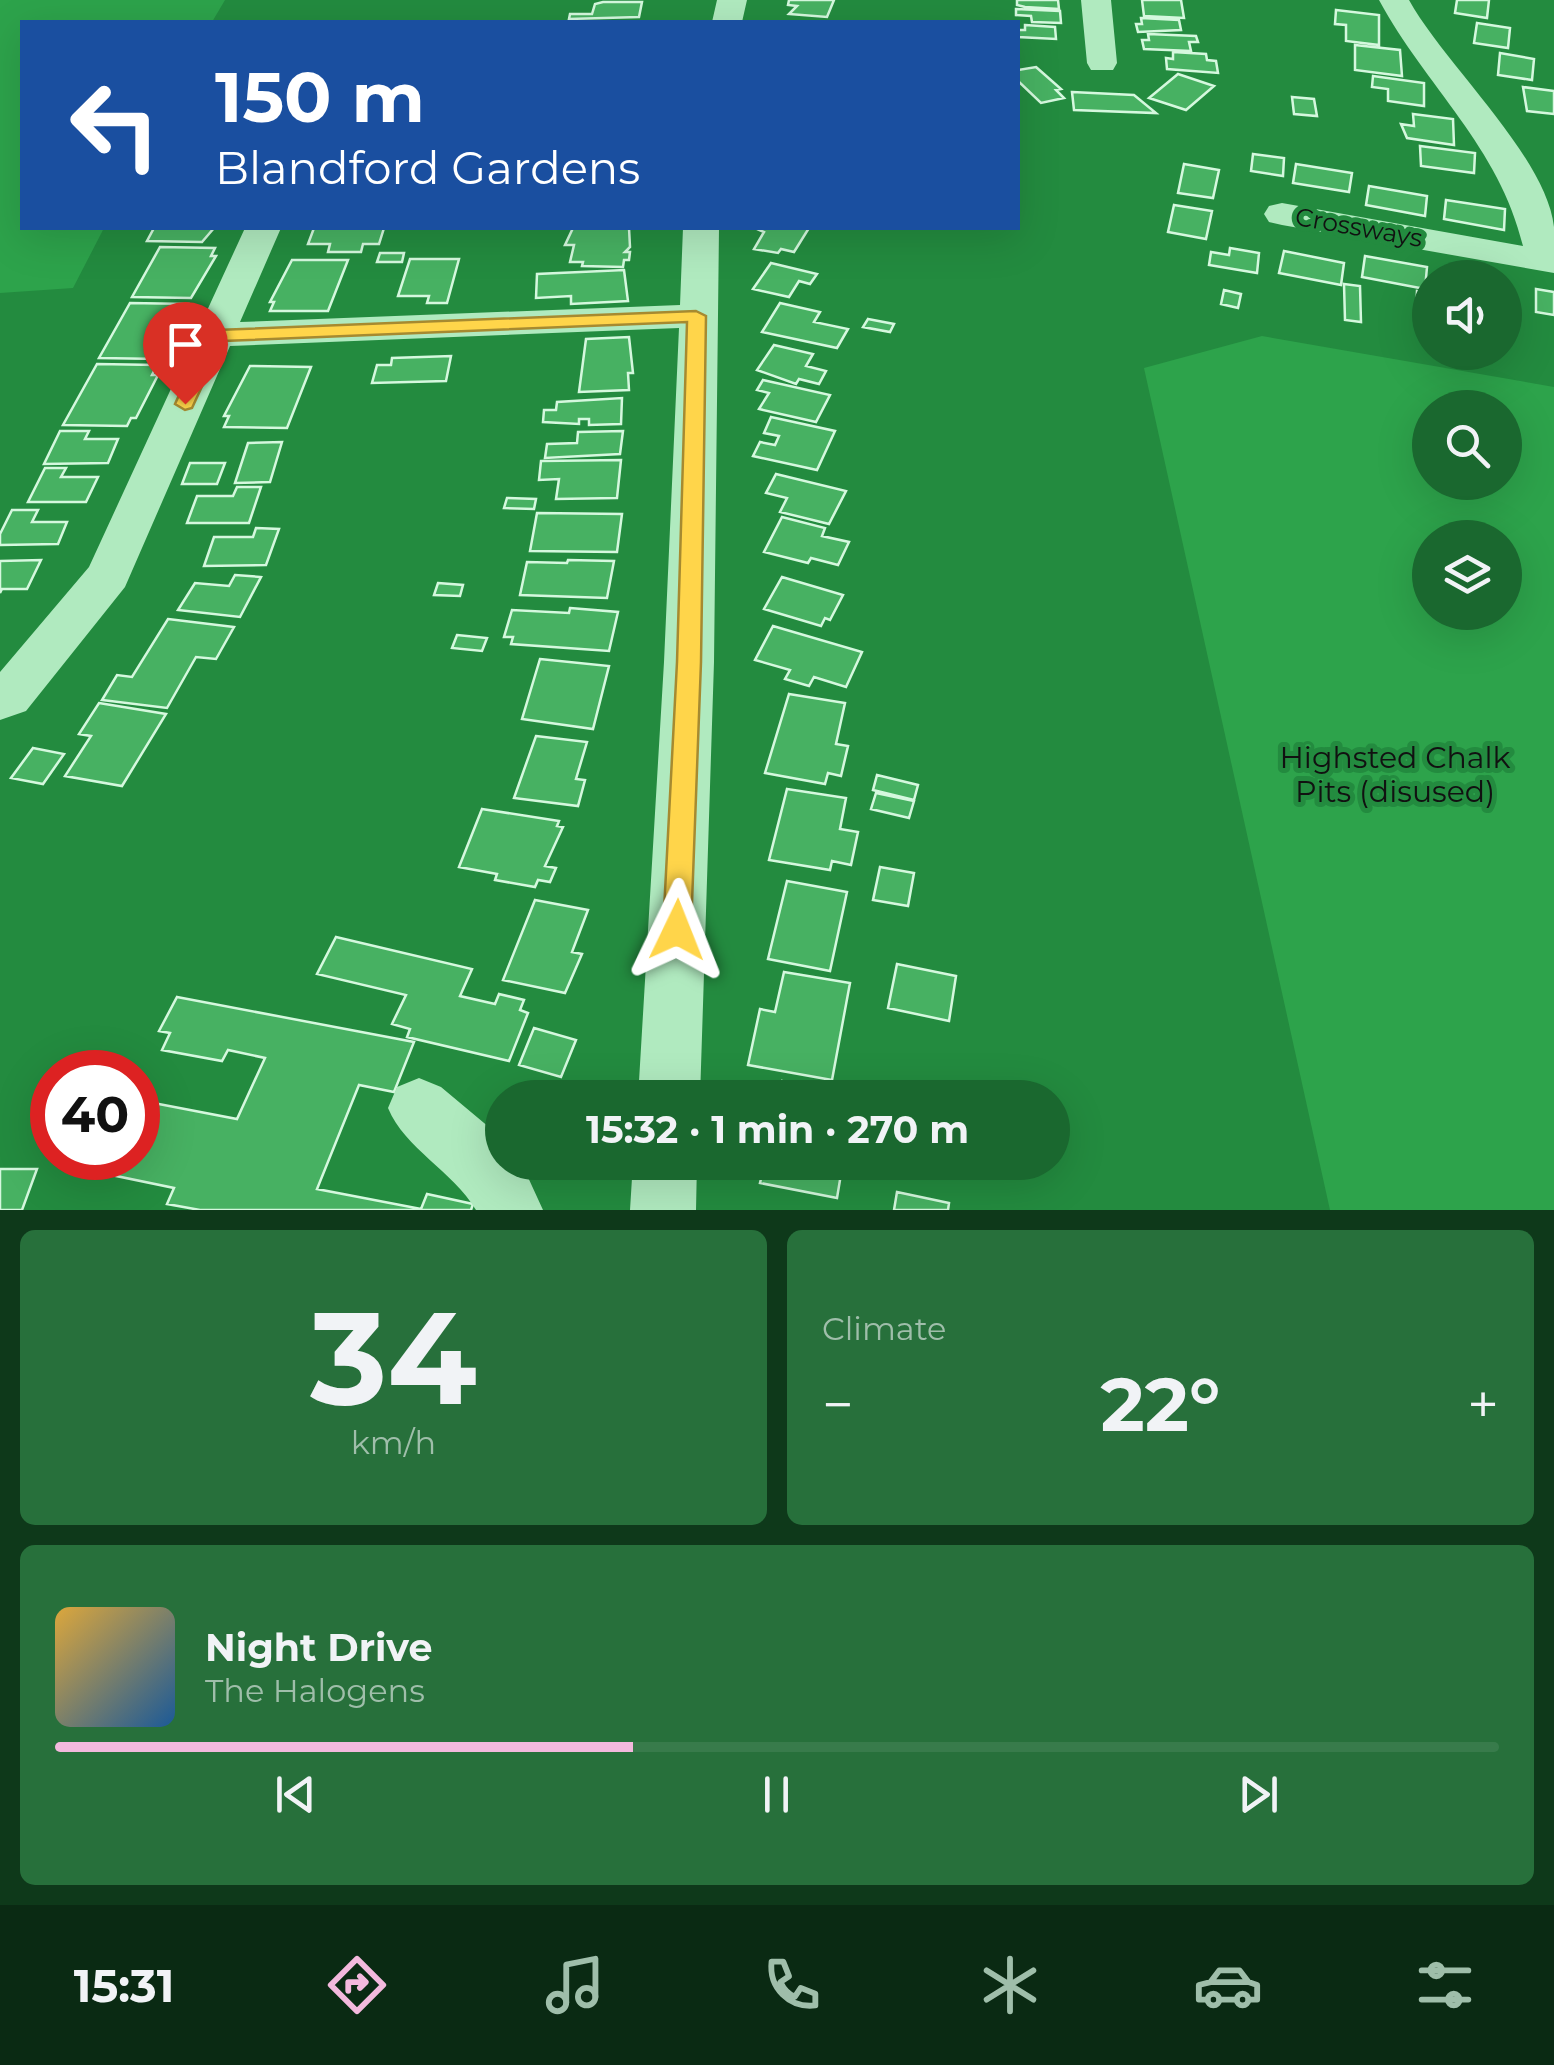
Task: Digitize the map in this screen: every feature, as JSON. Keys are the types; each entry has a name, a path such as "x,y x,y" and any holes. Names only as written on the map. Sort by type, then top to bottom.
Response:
{"street":[{"path":"1096,0 1102,67"},
{"path":"1394,0 1422,47 1506,157 1525,191 1550,261"},
{"name":"Crossways","path":"1270,213 1550,261"},
{"path":"0,700 8,698 110,575 262,230"},
{"path":"670,1080 689,662 701,230"},
{"path":"216,335 696,316"},
{"path":"419,1108 480,1156 501,1187 510,1210"},
{"path":"662,1210 664,1180"}],"green space":[{"path":"0,0 225,0 213,20 20,20 20,230 103,230 73,288 0,293"},
{"name":"Highsted Chalk Pits (disused)","path":"1262,336 1412,362 1412,370 1457,370 1554,387 1554,1210 1330,1210 1144,368"}],"building":[{"path":"789,0 834,0 827,17 789,14 797,6 788,5"},
{"path":"1017,0 1058,0 1059,9 1025,7 1017,5"},
{"path":"1142,0 1181,0 1184,18 1144,16"},
{"path":"1457,0 1489,0 1487,18 1455,13"},
{"path":"642,2 639,17 569,19 570,14 592,14 595,4"},
{"path":"1016,9 1060,11 1061,23 1032,22 1031,16 1016,15"},
{"path":"1336,10 1379,15 1379,45 1346,41 1346,25 1335,24"},
{"path":"1141,18 1179,20 1181,30 1138,32 1136,24 1142,24"},
{"path":"1477,23 1510,28 1508,48 1474,43"},
{"path":"1025,25 1055,27 1056,39 1020,37 1020,30 1025,30"},
{"path":"1148,34 1196,36 1198,42 1189,42 1191,51 1144,49 1142,40 1149,40"},
{"path":"1355,45 1400,50 1402,76 1355,70"},
{"path":"1173,52 1206,54 1207,60 1216,61 1218,73 1167,69 1166,58 1173,59"},
{"path":"1500,53 1534,59 1532,80 1498,75"},
{"path":"1036,67 1061,89 1056,90 1064,98 1041,103 1020,83 1020,70"},
{"path":"1178,74 1214,86 1186,110 1149,98"},
{"path":"1373,76 1424,83 1424,106 1388,101 1388,89 1372,87"},
{"path":"1523,87 1554,91 1554,114 1527,111"},
{"path":"1072,92 1134,95 1156,113 1074,110"},
{"path":"1292,97 1314,99 1317,116 1294,114"},
{"path":"1413,114 1453,119 1454,145 1407,138 1401,124 1414,126"},
{"path":"1420,146 1475,153 1474,173 1421,166"},
{"path":"1253,154 1284,158 1283,176 1251,171"},
{"path":"1184,164 1219,170 1213,198 1178,193"},
{"path":"1296,164 1352,173 1349,192 1293,183"},
{"path":"1369,186 1427,196 1425,216 1366,205"},
{"path":"1446,200 1505,209 1504,230 1444,219"},
{"path":"1174,205 1212,211 1206,239 1168,232"},
{"path":"153,230 212,230 202,242 147,241"},
{"path":"313,230 383,230 379,244 363,244 361,252 328,252 330,244 308,244"},
{"path":"572,230 629,230 630,247 625,252 630,252 629,260 624,260 623,267 570,262 574,245 565,245"},
{"path":"760,230 808,230 794,252 781,249 778,253 754,249 764,232"},
{"path":"160,247 215,248 211,256 216,256 191,298 132,297"},
{"path":"1230,248 1259,253 1257,273 1209,265 1211,252 1229,255"},
{"path":"1284,251 1344,263 1341,285 1279,273"},
{"path":"380,253 404,253 402,262 377,262"},
{"path":"1365,256 1412,264 1412,287 1362,277"},
{"path":"410,259 459,259 447,303 427,303 429,296 398,296"},
{"path":"292,260 348,260 328,311 270,311 274,302 270,302"},
{"path":"771,263 817,274 810,284 799,281 789,297 753,289"},
{"path":"624,270 628,301 571,304 571,296 536,298 537,274"},
{"path":"1344,284 1360,286 1361,322 1345,320"},
{"path":"1536,289 1554,292 1554,315 1536,312"},
{"path":"1224,290 1241,294 1238,308 1221,304"},
{"path":"130,303 188,304 184,313 188,313 161,359 99,358"},
{"path":"780,303 820,312 814,322 848,329 837,348 762,332"},
{"path":"868,319 894,324 890,332 863,327"},
{"path":"629,337 633,373 628,373 629,390 579,392 586,339"},
{"path":"774,345 813,354 806,366 826,371 819,384 799,379 796,384 757,370"},
{"path":"451,356 446,381 372,383 377,365 391,365 392,358"},
{"path":"97,364 157,365 152,375 158,375 136,418 131,418 127,426 63,425"},
{"path":"250,366 311,367 287,428 224,427 229,416 224,416"},
{"path":"763,380 830,395 816,422 759,409 769,393 757,390"},
{"path":"622,398 621,424 589,425 589,419 579,419 579,424 543,422 544,410 556,410 557,402"},
{"path":"771,417 835,431 817,470 753,456 760,442 775,445 779,436 764,433"},
{"path":"60,431 89,431 85,439 118,439 108,463 44,464"},
{"path":"623,431 620,454 545,458 547,444 577,443 578,432"},
{"path":"282,442 270,482 235,483 248,443"},
{"path":"621,460 617,498 556,499 559,479 539,480 541,461"},
{"path":"190,463 225,463 217,484 182,484"},
{"path":"45,468 66,468 61,477 98,477 86,502 28,502"},
{"path":"776,474 846,491 829,524 780,512 787,498 766,493"},
{"path":"237,487 261,487 249,523 187,523 197,496 233,496"},
{"path":"507,498 536,499 534,509 504,508"},
{"path":"12,510 38,510 32,522 67,522 58,544 0,545 0,534"},
{"path":"537,513 622,514 617,552 530,551"},
{"path":"782,517 825,528 822,536 849,542 838,565 811,558 808,563 764,552"},
{"path":"256,528 279,529 266,565 204,566 214,537 253,537"},
{"path":"41,560 27,589 2,589 0,593 0,561"},
{"path":"614,561 607,598 520,595 527,562"},
{"path":"235,575 261,577 240,617 178,610 195,583 229,586"},
{"path":"782,577 843,595 830,620 825,618 821,626 764,609"},
{"path":"438,583 463,585 460,596 434,595"},
{"path":"570,608 618,612 609,651 511,644 513,637 504,637 512,610 569,613"},
{"path":"168,619 234,627 216,659 196,657 167,708 102,700 117,675 132,677"},
{"path":"773,626 862,652 846,687 814,677 809,686 785,679 790,670 755,660"},
{"path":"457,635 487,638 482,651 452,648"},
{"path":"540,659 609,666 593,729 522,719"},
{"path":"789,694 845,703 836,744 848,746 841,776 828,773 825,784 765,773"},
{"path":"99,703 166,714 122,786 65,776 91,736 79,734"},
{"path":"536,736 587,742 576,779 585,780 578,806 514,798"},
{"path":"33,748 64,754 43,784 11,778"},
{"path":"877,775 918,785 914,800 873,790"},
{"path":"787,789 846,798 840,829 858,832 851,865 832,861 830,870 769,860"},
{"path":"876,793 914,801 909,818 871,809"},
{"path":"482,809 559,821 557,826 563,827 545,866 556,868 550,882 538,880 535,887 495,880 497,874 459,867"},
{"path":"880,867 914,873 908,906 873,900"},
{"path":"787,881 847,892 830,971 768,959"},
{"path":"535,900 588,910 572,952 582,954 565,993 503,980"},
{"path":"336,937 472,969 460,996 495,1004 499,994 524,1000 520,1010 528,1013 509,1061 407,1037 410,1029 392,1024 406,995 317,974"},
{"path":"897,964 956,976 949,1021 888,1008"},
{"path":"784,972 850,983 832,1080 748,1065 760,1009 775,1012"},
{"path":"177,997 414,1042 394,1092 359,1085 317,1189 421,1209 427,1194 473,1204 471,1210 200,1210 167,1204 174,1188 136,1180 160,1180 160,1104 237,1119 265,1058 228,1050 222,1061 162,1050 170,1033 159,1031"},
{"path":"534,1028 576,1040 561,1077 519,1065"},
{"path":"0,1169 30,1169 33,1180 22,1210 0,1210"},
{"path":"761,1180 840,1180 837,1198 760,1183"},
{"path":"897,1192 949,1203 948,1210 894,1210"}],"route":[{"path":"185,404 216,335 696,316 689,662 677,930"}]}
